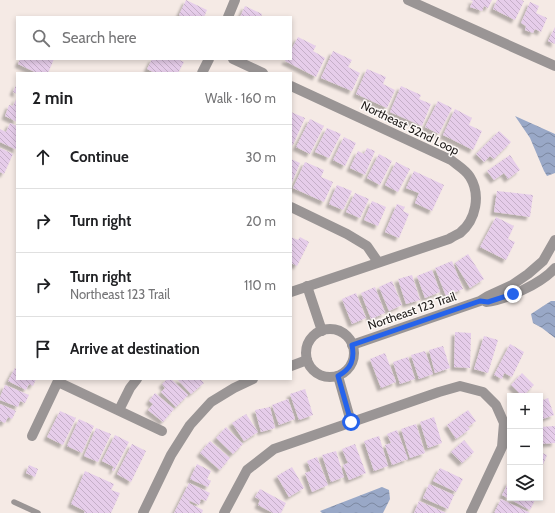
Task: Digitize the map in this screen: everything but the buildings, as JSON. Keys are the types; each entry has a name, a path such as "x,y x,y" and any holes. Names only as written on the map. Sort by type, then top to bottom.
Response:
{"street":[{"path":"228,16 235,0"},
{"path":"408,0 555,66"},
{"path":"202,72 208,60"},
{"path":"235,60 261,72"},
{"name":"Northeast 52nd Loop","path":"292,86 451,160 470,176 476,198 475,210 469,222 460,233 449,239 292,292"},
{"path":"292,208 347,234 367,246 378,262"},
{"name":"Northeast 123 Trail","path":"352,345 480,301 512,285 543,261 555,240"},
{"name":"Northeast 123 Trail","path":"480,301 488,302 534,285 555,268"},
{"path":"307,286 322,331"},
{"path":"329,329 343,333 349,338 352,345 354,352 350,367 338,376 330,377 316,373 310,367 307,360 307,346 316,334 322,331 329,329"},
{"path":"292,366 307,360"},
{"path":"338,376 351,422"},
{"path":"32,436 58,380 162,431"},
{"path":"119,410 130,388 136,380"},
{"path":"143,513 171,455 190,425 211,402 251,380"},
{"path":"224,513 247,470 274,449 460,386 483,392 496,405 504,423 502,447 471,513"}],"lane":[{"path":"14,502 38,513"}],"water":[{"path":"515,116 555,134 555,173 547,176 530,138"},
{"path":"551,301 555,301 555,338 533,323 531,314"},
{"path":"382,487 389,490 390,499 383,513 322,513 320,511"}],"route":[{"path":"351,422 338,376 350,367 354,352 352,345 480,301 488,302 513,294"}]}
